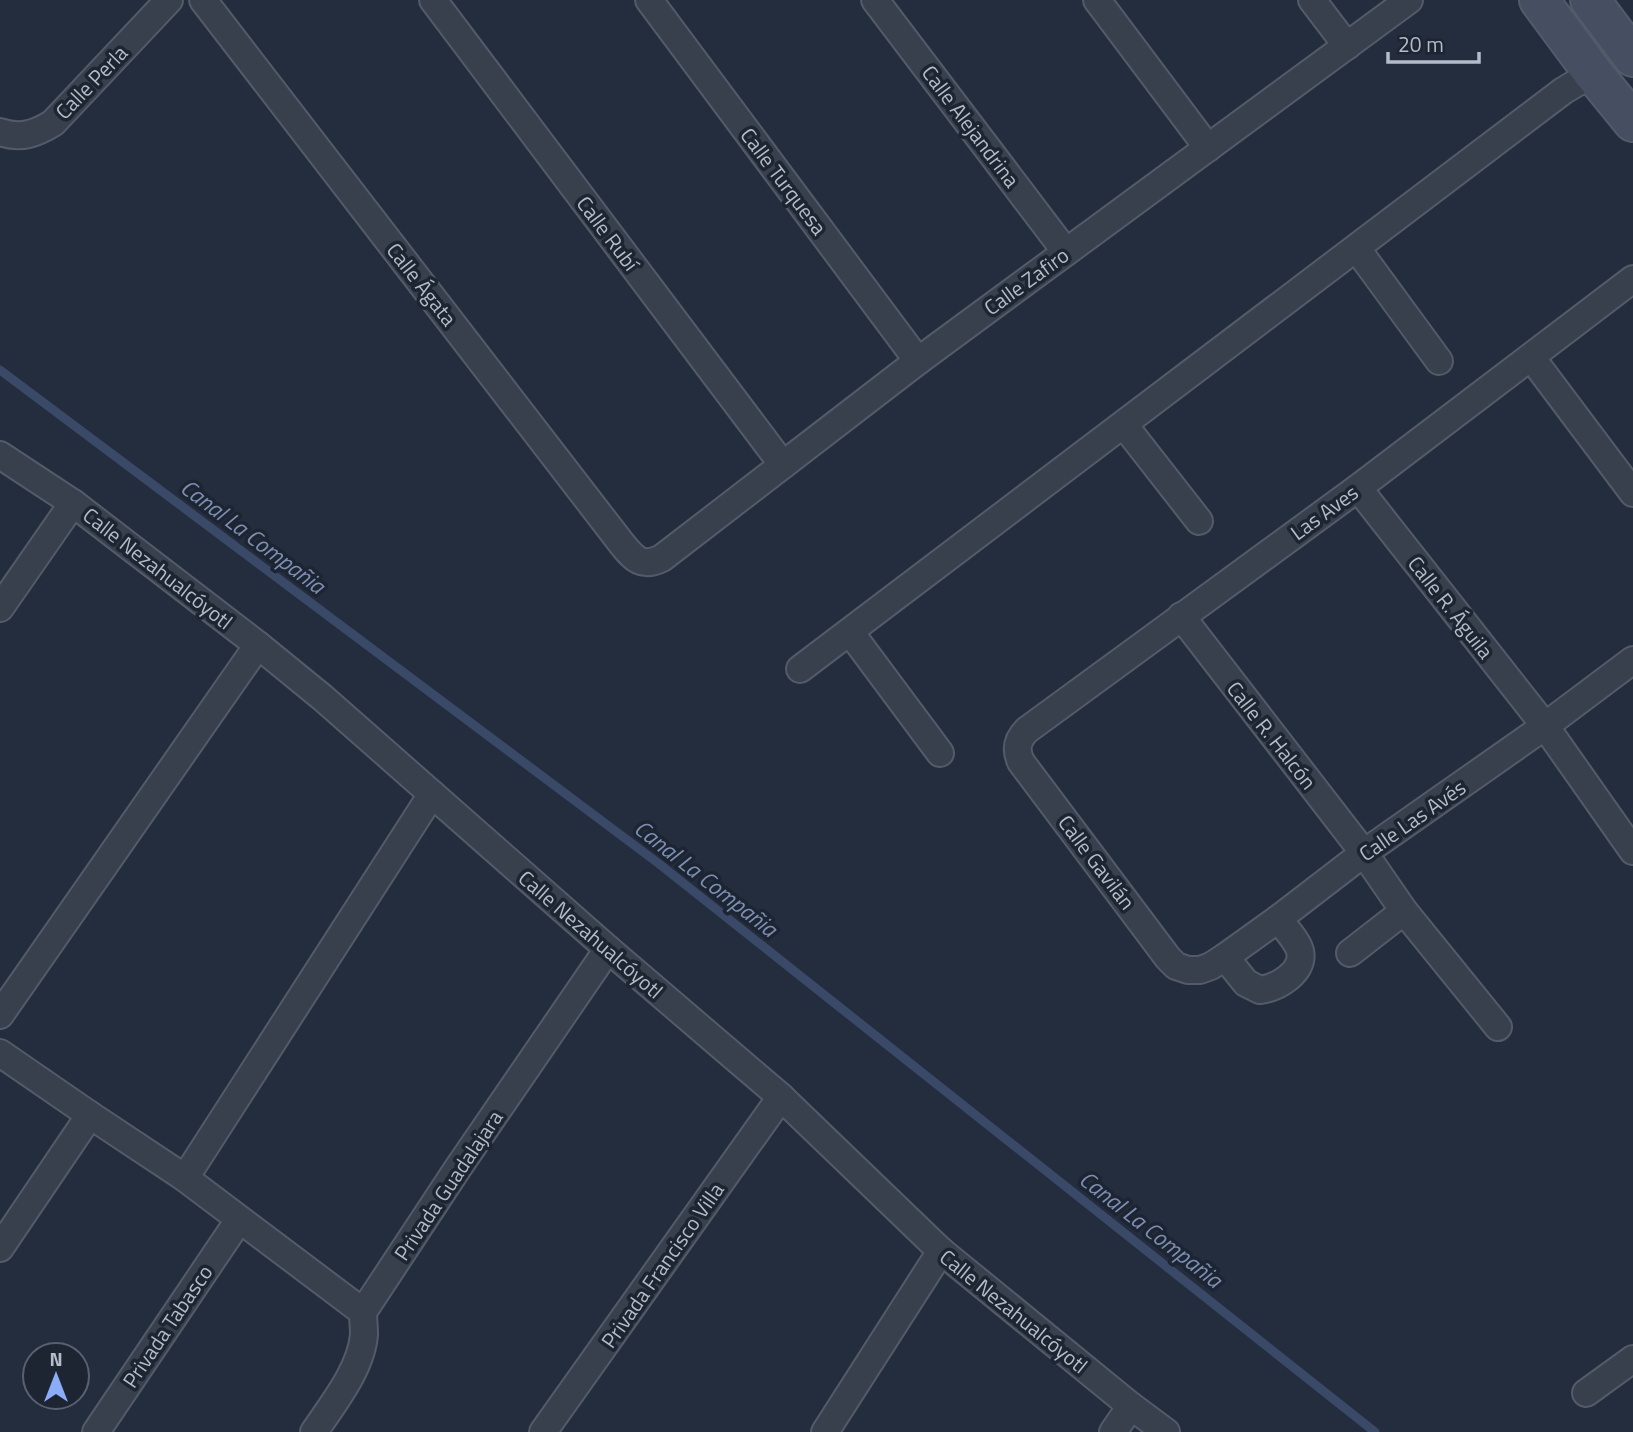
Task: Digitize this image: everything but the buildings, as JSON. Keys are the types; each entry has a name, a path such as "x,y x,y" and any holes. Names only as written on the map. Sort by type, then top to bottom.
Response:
{"street":[{"name":"Calle Perla","path":"0,132 30,135 52,123 169,0"},
{"name":"Calle Ágata","path":"203,0 622,544 637,560 645,562"},
{"name":"Calle Rubí","path":"433,0 783,465"},
{"name":"Calle Turquesa","path":"649,0 918,361"},
{"name":"Calle Alejandrina","path":"875,0 1066,252"},
{"path":"1097,0 1208,148"},
{"path":"1312,0 1347,46"},
{"name":"Calle Zafiro","path":"645,562 662,558 918,361 1409,0"},
{"path":"1539,0 1633,122"},
{"path":"1590,0 1633,57"},
{"path":"800,669 1563,91 1593,73"},
{"path":"1357,249 1439,361"},
{"name":"Las Aves","path":"1017,745 1020,736 1027,730 1358,488 1633,279"},
{"path":"1531,357 1633,493"},
{"path":"1124,425 1199,521"},
{"name":"Calle Nezahualcóyotl","path":"0,455 73,503 323,698 781,1097 941,1251 1166,1432"},
{"name":"Calle R. Águila","path":"1358,488 1545,726 1633,851"},
{"path":"0,608 73,503"},
{"name":"Calle R. Halcón","path":"1181,616 1364,853 1404,911 1498,1027"},
{"path":"850,632 940,753"},
{"path":"0,1015 258,645"},
{"name":"Calle Las Avés","path":"1188,970 1200,970 1224,957 1633,660"},
{"name":"Calle Gavilán","path":"1017,745 1021,762 1168,958 1188,970"},
{"path":"185,1178 432,794"},
{"path":"1350,953 1404,911"},
{"path":"1224,957 1246,983 1260,990 1276,986 1297,969 1300,961 1300,951 1278,919"},
{"name":"Privada Guadalajara","path":"363,1312 608,949"},
{"path":"0,1053 185,1178 363,1312 364,1336 359,1354 340,1393 314,1432"},
{"name":"Privada Francisco Villa","path":"543,1432 781,1097"},
{"path":"0,1248 90,1115"},
{"name":"Privada Tabasco","path":"96,1432 239,1220"},
{"path":"825,1432 941,1251"},
{"path":"1586,1393 1633,1359"},
{"path":"1114,1432 1132,1406"}],"waterway":[{"name":"Canal La Compañia","path":"0,370 658,863 1375,1432"}]}
